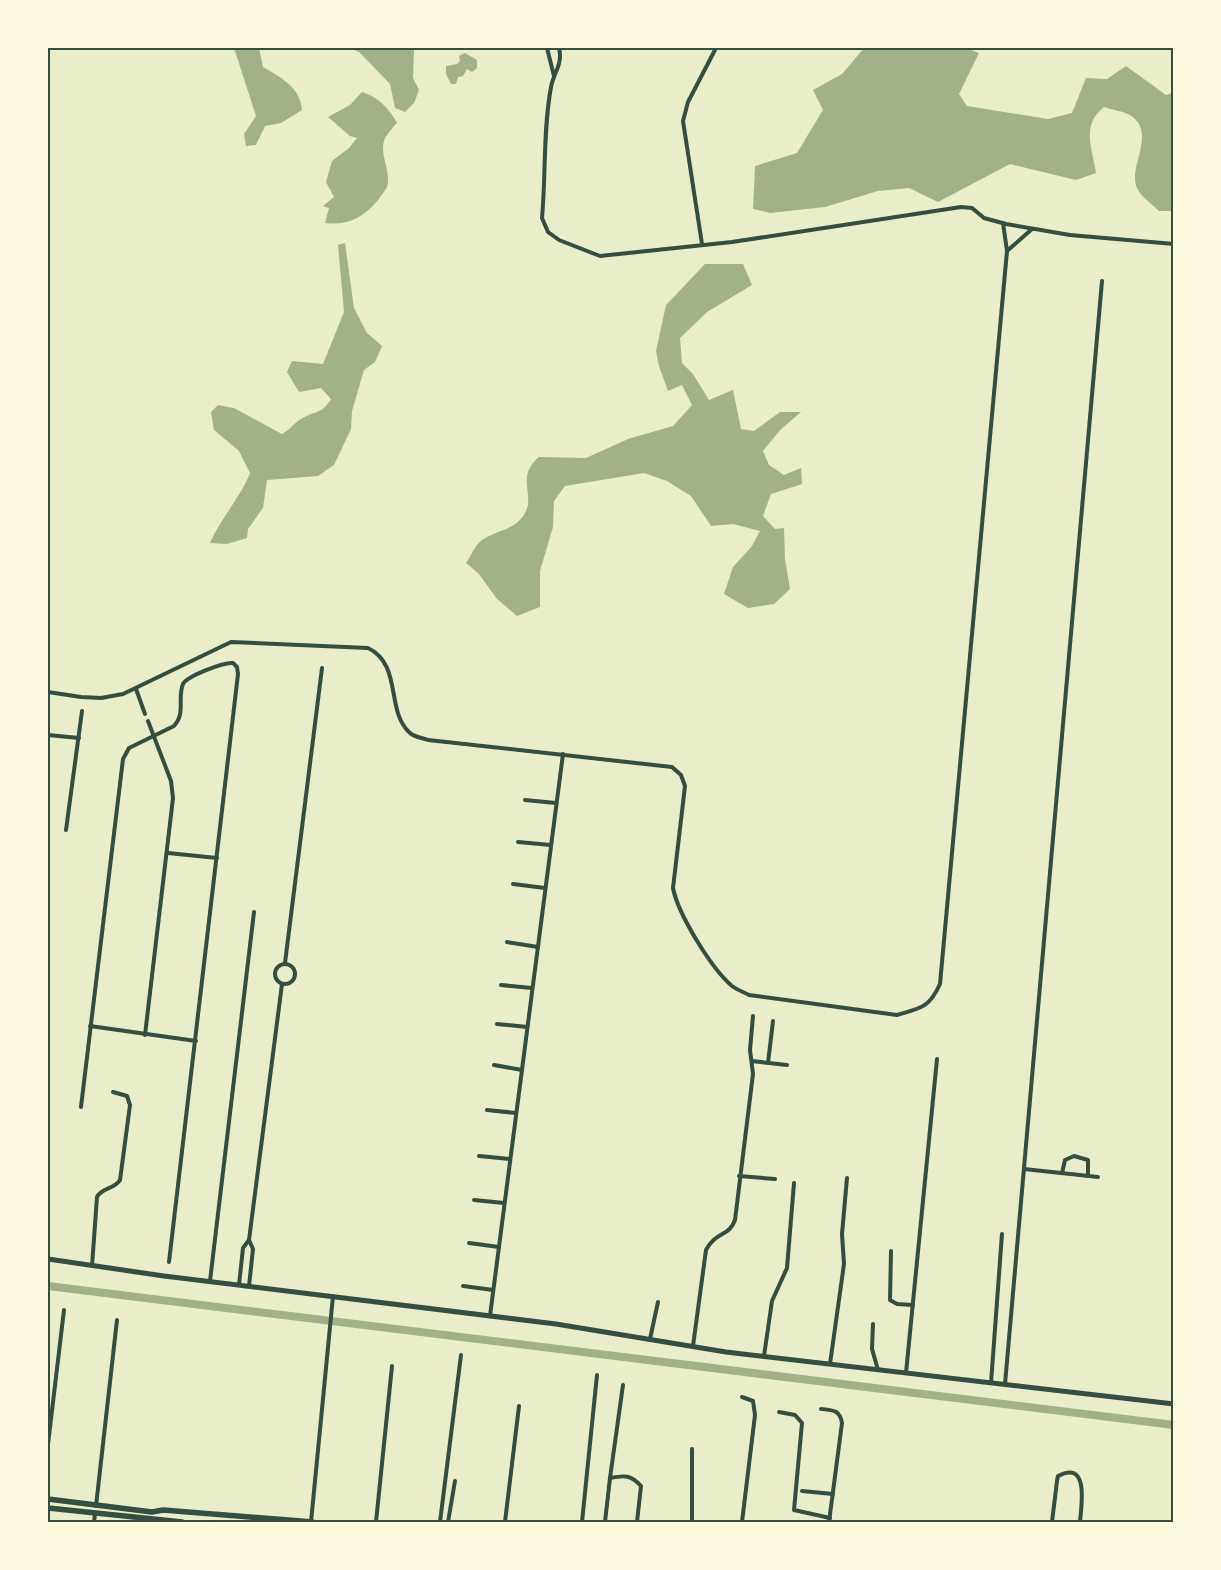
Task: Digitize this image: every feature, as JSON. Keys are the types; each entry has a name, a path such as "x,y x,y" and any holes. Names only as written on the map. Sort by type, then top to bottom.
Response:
{"main road":[{"path":"48,1499 96,1506 312,1522"},
{"path":"48,1508 148,1521 182,1522"}],"street":[{"path":"547,48 554,76"},
{"path":"559,48 560,65 554,76 547,118 542,218 548,232 559,240 600,256 741,240 961,207 972,208 984,218 1032,229 1070,235 1174,244"},
{"path":"702,244 683,121 688,102 716,48"},
{"path":"48,692 101,698 123,694 231,642 368,648 377,652 389,671 403,724 411,734 428,740 672,766 681,775 685,786 673,888 676,903 715,967 733,987 749,995 897,1015 918,1009 933,1000 940,984 1007,251 1003,223"},
{"path":"1007,251 1032,229"},
{"path":"1005,1384 1102,280"},
{"path":"81,1107 123,759 130,748 174,726 179,721 182,688 186,680 229,662 235,664 238,674 169,1262"},
{"path":"282,984 275,978 275,970 285,963 322,668"},
{"path":"136,689 145,714"},
{"path":"66,830 82,712"},
{"path":"145,1035 168,853 173,788 148,721"},
{"path":"48,735 79,738"},
{"path":"490,1316 563,754"},
{"path":"525,800 556,802"},
{"path":"518,842 551,845"},
{"path":"168,853 217,858"},
{"path":"513,884 545,888"},
{"path":"210,1282 254,912"},
{"path":"507,942 538,947"},
{"path":"282,984 290,982 295,975 293,967 285,963"},
{"path":"239,1285 243,1248 249,1240 282,984"},
{"path":"501,985 532,988"},
{"path":"693,1346 704,1257 712,1239 733,1227 737,1209 739,1176 753,1074 750,1050 752,1016"},
{"path":"768,1063 773,1021"},
{"path":"498,1024 527,1027"},
{"path":"90,1026 196,1041"},
{"path":"906,1373 937,1059"},
{"path":"752,1062 787,1064"},
{"path":"494,1065 522,1070"},
{"path":"92,1266 97,1197 99,1193 118,1184 120,1180 130,1105 127,1096 113,1092"},
{"path":"487,1110 516,1113"},
{"path":"480,1156 510,1159"},
{"path":"1062,1173 1065,1160 1074,1156 1088,1160 1088,1176"},
{"path":"1024,1169 1098,1177"},
{"path":"739,1176 775,1179"},
{"path":"830,1364 844,1264 842,1234 847,1178"},
{"path":"764,1356 772,1301 787,1268 794,1183"},
{"path":"474,1200 504,1203"},
{"path":"991,1383 1002,1234"},
{"path":"249,1240 253,1249 249,1286"},
{"path":"469,1243 499,1247"},
{"path":"891,1251 890,1300 897,1304 913,1305"},
{"path":"48,1259 210,1282 490,1316 764,1356 1174,1404"},
{"path":"464,1286 493,1290"},
{"path":"312,1522 333,1296"},
{"path":"650,1339 658,1302"},
{"path":"48,1444 64,1310"},
{"path":"96,1506 118,1320"},
{"path":"873,1324 872,1349 878,1370"},
{"path":"440,1522 461,1354"},
{"path":"376,1522 392,1366"},
{"path":"582,1522 597,1374"},
{"path":"605,1522 623,1386"},
{"path":"742,1397 752,1401 755,1415 742,1522"},
{"path":"505,1522 519,1406"},
{"path":"779,1412 795,1415 802,1423 794,1510 829,1520 842,1423 841,1416 837,1412 821,1409"},
{"path":"692,1449 692,1522"},
{"path":"1052,1522 1058,1476 1062,1474 1074,1474 1079,1478 1082,1485 1080,1522"},
{"path":"610,1478 625,1475 634,1478 641,1486 637,1522"},
{"path":"448,1522 455,1481"},
{"path":"802,1491 832,1494"},
{"path":"94,1522 95,1514"}],"shaded area":[{"path":"230,48 259,48 263,67 289,84 301,102 302,110 281,123 265,126 256,145 246,146 244,134 256,116 235,51"},
{"path":"349,48 414,48 413,78 419,90 414,103 405,112 395,108 390,84 359,52"},
{"path":"864,48 966,48 979,53 959,94 967,106 1048,119 1072,113 1086,78 1107,79 1126,66 1166,95 1173,93 1173,211 1159,211 1137,188 1135,180 1136,170 1142,140 1142,131 1138,122 1130,115 1104,107 1092,121 1090,129 1096,173 1076,180 1010,164 938,202 909,188 878,191 825,207 770,213 753,209 755,166 797,153 823,110 813,90 842,74"},
{"path":"465,53 477,60 477,68 472,72 467,69 463,76 458,77 456,84 451,84 446,74 446,66 457,64 460,61 459,56"},
{"path":"362,92 382,104 397,123 386,136 383,144 388,175 387,187 378,200 360,216 347,222 325,223 329,208 323,206 334,197 326,182 332,161 349,148 357,138 350,136 328,117 350,105"},
{"path":"345,243 354,308 367,333 382,346 375,362 364,370 352,411 351,429 334,465 318,476 267,480 263,508 248,529 247,538 227,544 210,543 250,473 239,451 214,430 211,412 218,405 234,408 282,434 306,416 324,408 331,399 321,388 299,392 287,372 292,361 323,364 344,312 338,245"},
{"path":"705,264 743,264 752,285 707,312 680,338 682,363 693,374 709,400 733,390 741,429 754,431 780,412 801,412 780,430 763,451 769,465 784,475 801,468 802,484 771,494 763,516 775,529 784,528 785,559 790,589 774,604 748,608 724,594 733,567 752,546 760,531 733,524 711,526 691,496 667,481 644,473 565,486 554,501 553,527 540,571 540,607 517,616 497,599 479,574 466,563 482,540 512,526 522,518 528,504 528,471 539,457 586,458 628,439 673,426 692,405 682,385 668,391 656,351 666,305"}],"waterway":[{"path":"48,1286 1174,1425"}]}
